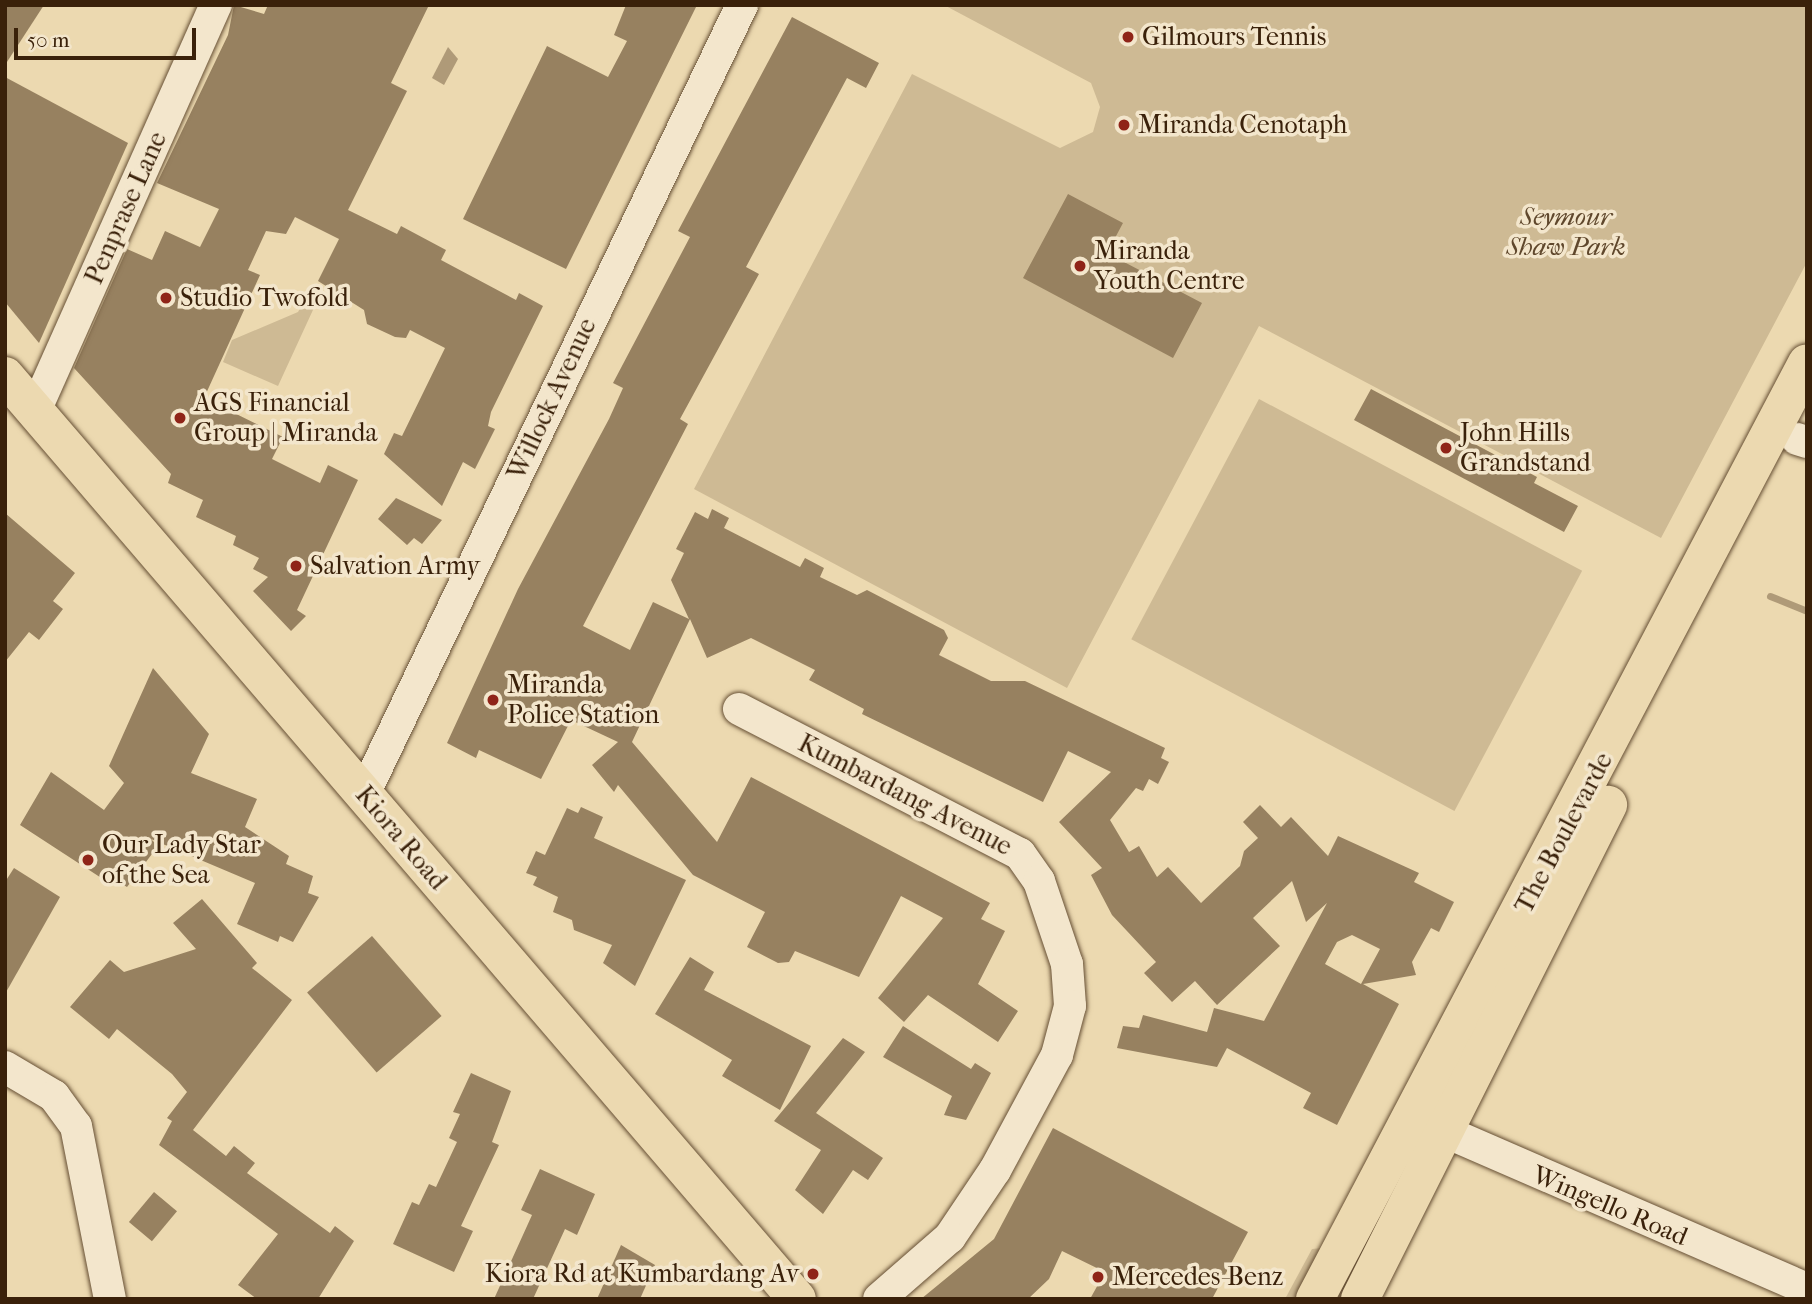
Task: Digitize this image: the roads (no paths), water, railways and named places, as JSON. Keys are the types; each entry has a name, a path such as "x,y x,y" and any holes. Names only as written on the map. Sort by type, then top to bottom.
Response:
{"main road":[{"name":"The Boulevarde","path":"1360,1299 1430,1126 1807,363"},
{"name":"Kiora Road","path":"5,376 797,1299"},
{"name":"The Boulevarde","path":"1315,1299 1430,1126 1803,434"}],"street":[{"name":"Penprase Lane","path":"35,411 216,5"},
{"name":"Willock Avenue","path":"364,794 742,5"},
{"name":"Kumbardang Avenue","path":"739,709 1020,854 1039,881 1067,964 1070,1006 1057,1055 995,1170 950,1237 879,1299"},
{"path":"5,1067 54,1096 76,1126 110,1299"},
{"name":"Wingello Road","path":"1430,1126 1807,1289"}],"waterway":[{"path":"1770,596 1807,611"}],"place":[{"name":"Gilmours Tennis","path":"1128,37"},
{"name":"Miranda Cenotaph","path":"1124,125"},
{"name":"Miranda Youth Centre","path":"1080,266"},
{"name":"Studio Twofold","path":"166,298"},
{"name":"AGS Financial Group | Miranda","path":"180,418"},
{"name":"John Hills Grandstand","path":"1446,448"},
{"name":"Salvation Army","path":"296,566"},
{"name":"Miranda Police Station","path":"493,700"},
{"name":"Our Lady Star of the Sea","path":"88,860"},
{"name":"Kiora Rd at Kumbardang Av","path":"813,1274"},
{"name":"Mercedes-Benz","path":"1098,1277"}],"park label":[{"name":"Seymour Shaw Park","path":"1566,232"}]}
